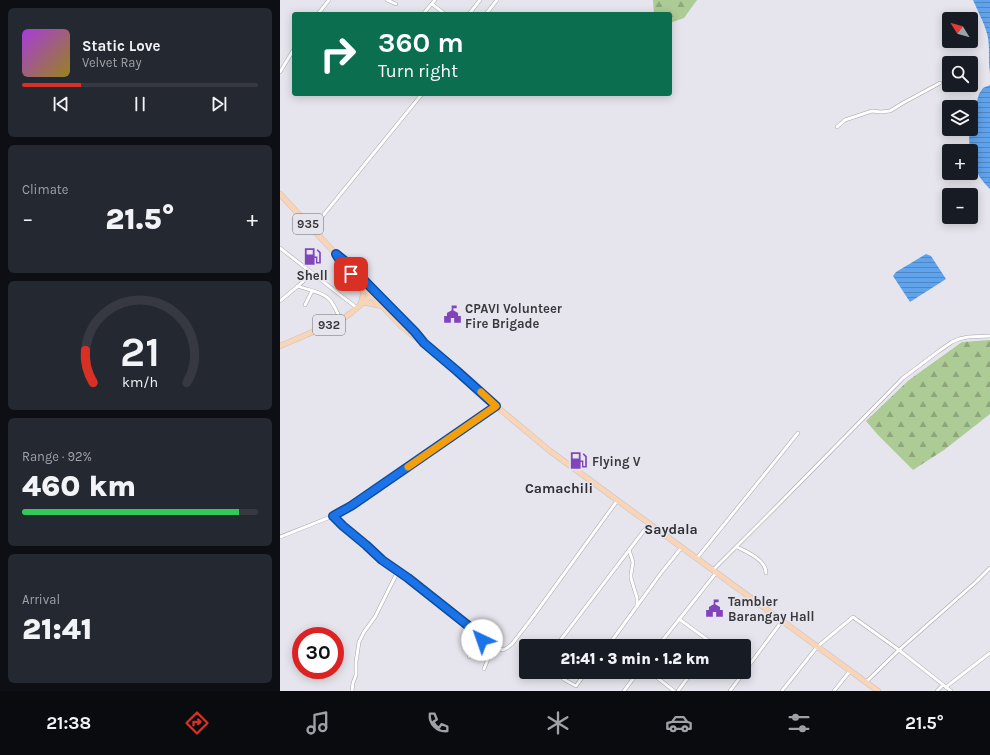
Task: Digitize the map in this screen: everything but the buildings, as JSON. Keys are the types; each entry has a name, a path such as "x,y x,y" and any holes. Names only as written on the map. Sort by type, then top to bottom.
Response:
{"main road":[{"name":"935","path":"280,194 336,254 346,262 373,293 382,306 412,335 424,343 550,451 878,691"},
{"name":"935","path":"336,254 343,265 361,284 373,293 415,332 424,343"},
{"path":"361,284 363,295 362,303 382,306"},
{"name":"932","path":"280,346 341,320 373,293"}],"street":[{"path":"320,12 329,0"},
{"path":"387,0 396,4"},
{"path":"425,12 435,0"},
{"path":"471,12 480,0"},
{"path":"488,12 497,0"},
{"path":"432,4 442,12"},
{"path":"280,72 292,52"},
{"path":"837,127 844,120 872,111 890,111 940,83"},
{"path":"312,229 420,96"},
{"path":"280,248 357,308"},
{"path":"280,255 284,251"},
{"path":"280,301 312,273"},
{"path":"298,286 317,292 326,297 332,303 341,320"},
{"path":"305,305 312,291"},
{"path":"663,639 714,572 737,547 904,378 952,342 968,337 990,336"},
{"path":"280,537 333,516 351,506 496,406"},
{"path":"697,558 798,434"},
{"path":"333,516 382,560 420,587 497,648 503,650 512,644 617,501"},
{"path":"561,639 649,524"},
{"path":"614,639 682,547"},
{"path":"737,547 746,551 762,563 766,568 766,573"},
{"path":"629,550 633,562 631,578 637,598 637,606"},
{"path":"866,682 899,650 990,568"},
{"path":"352,691 356,675 356,662 360,642 364,632 375,617 398,571"},
{"path":"782,691 817,647 853,617 899,650 951,691"},
{"path":"679,619 704,639"},
{"path":"730,691 782,621"},
{"path":"468,657 484,638"},
{"path":"484,668 492,651 497,648"},
{"path":"946,687 990,653"},
{"path":"834,691 850,671"},
{"path":"564,679 576,686 581,679"},
{"path":"624,691 633,679"},
{"path":"659,679 674,691"},
{"path":"678,691 687,679"},
{"path":"937,691 943,685"}],"green space":[{"path":"653,0 697,0 684,18 672,22 672,12 654,12"},
{"path":"990,340 990,414 944,450 913,470 866,421 909,380 962,342"}],"water":[{"path":"973,0 990,0 990,73 989,42 987,33"},
{"path":"990,85 990,189 978,174 978,144 969,144 969,138 969,136 978,136 977,100 983,88"},
{"path":"926,254 931,256 946,279 910,302 893,276 896,272"}],"slow traffic":[{"path":"408,467 496,406 481,392"}],"place":[{"name":"Shell","path":"312,256"},
{"name":"CPAVI Volunteer Fire Brigade","path":"452,315"},
{"name":"Flying V","path":"579,461"},
{"name":"Tambler Barangay Hall","path":"715,608"}],"district":[{"name":"Camachili","path":"559,488"},
{"name":"Saydala","path":"671,529"}],"route":[{"path":"351,274 336,254 346,262 424,343 496,406 351,506 333,516 382,560 408,578 484,638 482,640"}]}
